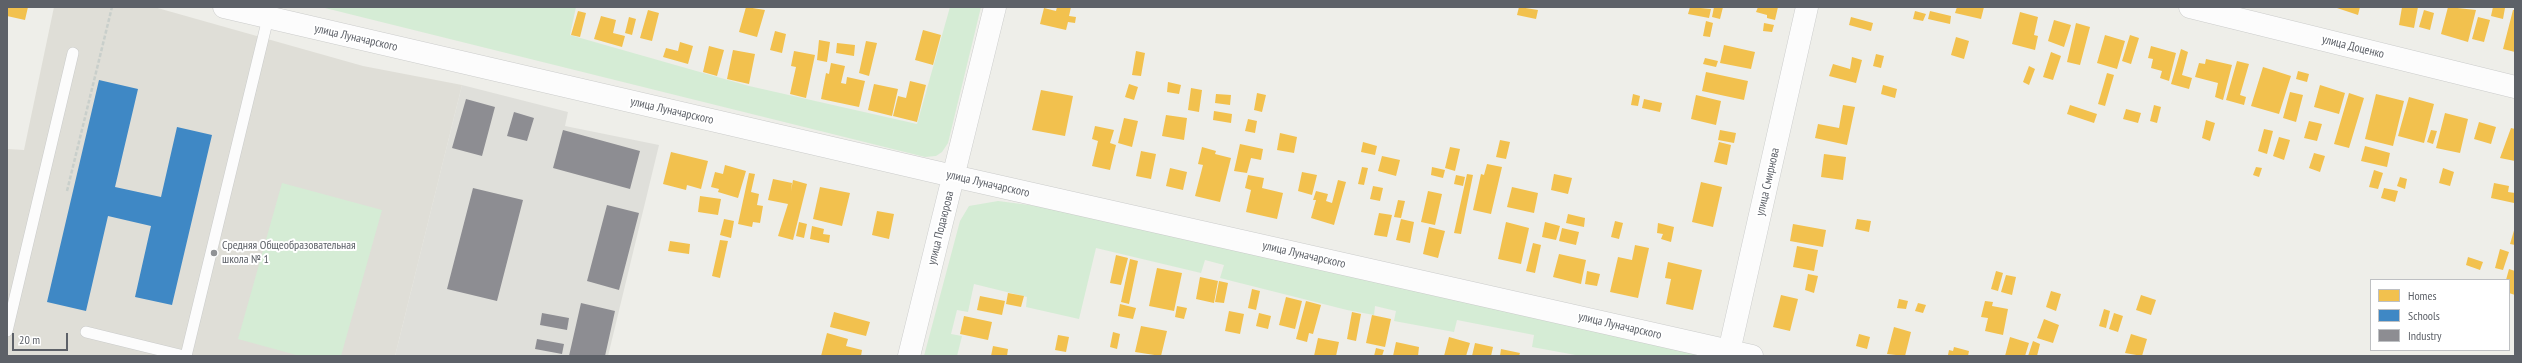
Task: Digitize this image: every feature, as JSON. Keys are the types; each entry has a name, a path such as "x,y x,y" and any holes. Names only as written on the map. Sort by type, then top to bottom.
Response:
{"street":[{"name":"улица Луначарского","path":"224,7 281,16 953,176 1729,353 1752,356"},
{"name":"улица Подаюрова","path":"909,356 995,7"},
{"name":"улица Смирнова","path":"1729,353 1807,7"},
{"name":"улица Доценко","path":"2190,7 2515,87"}],"lane":[{"path":"86,332 185,356 281,16"},
{"path":"7,331 73,53"}],"path":[{"path":"67,191 112,7"}],"shaded area":[{"name":"Средняя Общеобразовательная школа № 1","path":"54,7 154,7 363,66 462,85 395,356 7,356 7,149 24,150"},
{"path":"462,85 568,112 565,126 659,145 608,356 395,356"}],"green space":[{"path":"321,7 576,7 570,35 749,86 917,124 950,7 981,7 948,143 942,152 936,156 925,157"},
{"path":"282,183 382,210 341,356 300,356 238,339"},
{"path":"998,201 1076,211 1703,356 1581,356 1532,347 1534,335 1457,320 1454,332 1394,321 1396,311 1375,306 1374,315 1347,310 1220,278 1224,265 1205,260 1201,273 1096,248 1079,319 1026,307 1027,297 974,284 968,312 957,310 951,334 962,336 957,356 924,356 960,221 969,206"}],"building: Homes":[{"path":"7,7 28,7 25,20 7,16"},
{"path":"746,7 765,10 757,37 739,32"},
{"path":"1057,7 1071,7 1069,16 1076,17 1075,23 1068,22 1066,30 1040,24 1044,8 1056,11"},
{"path":"1519,7 1538,10 1536,19 1517,15"},
{"path":"1690,7 1711,9 1709,18 1688,14"},
{"path":"1714,7 1723,7 1720,19 1712,17"},
{"path":"1758,7 1778,7 1775,20 1767,18 1767,15 1756,12"},
{"path":"1957,7 1984,7 1981,19 1955,13"},
{"path":"2334,7 2360,7 2358,15"},
{"path":"2402,7 2418,7 2414,28 2399,25"},
{"path":"2448,7 2476,10 2468,42 2441,34"},
{"path":"2493,7 2505,8 2503,19 2491,16"},
{"path":"648,10 659,13 652,41 640,38"},
{"path":"2424,10 2434,13 2430,30 2419,27"},
{"path":"2513,10 2515,10 2515,52 2503,49"},
{"path":"578,11 586,13 580,37 571,35"},
{"path":"1915,11 1926,14 1923,21 1913,19"},
{"path":"1930,11 1951,16 1950,24 1928,19"},
{"path":"2020,12 2038,17 2034,35 2038,36 2035,50 2012,44"},
{"path":"601,16 616,20 613,33 625,36 622,47 594,39"},
{"path":"629,17 636,19 632,35 625,33"},
{"path":"1851,17 1873,23 1871,31 1849,25"},
{"path":"2478,17 2490,20 2484,42 2472,39"},
{"path":"2054,20 2071,25 2064,47 2048,41"},
{"path":"1706,21 1713,23 1710,37 1703,36"},
{"path":"1764,23 1774,25 1772,32 1763,31"},
{"path":"2076,23 2090,27 2080,65 2067,62"},
{"path":"923,30 941,35 933,65 915,60"},
{"path":"775,31 786,34 782,53 770,50"},
{"path":"2105,35 2125,41 2117,69 2097,63"},
{"path":"2130,35 2139,38 2131,64 2122,61"},
{"path":"1956,37 1969,41 1964,59 1951,55"},
{"path":"819,40 830,42 827,62 817,60"},
{"path":"866,41 877,43 869,76 859,73"},
{"path":"680,42 693,46 688,64 663,57 666,48 678,51"},
{"path":"837,43 855,45 854,56 836,53"},
{"path":"1724,45 1755,52 1751,69 1720,63"},
{"path":"709,46 724,50 717,76 703,72"},
{"path":"2151,46 2176,53 2169,81 2160,78 2162,71 2151,68 2153,59 2148,58"},
{"path":"2181,49 2188,52 2182,75 2192,78 2189,89 2171,84"},
{"path":"733,50 755,54 749,84 727,79"},
{"path":"794,51 815,55 806,98 790,94 796,67 791,66"},
{"path":"1136,51 1145,53 1141,76 1132,75"},
{"path":"2051,52 2061,56 2053,80 2043,77"},
{"path":"1876,54 1884,56 1881,68 1873,66"},
{"path":"1852,57 1862,60 1856,83 1829,76 1833,64 1850,69"},
{"path":"1705,58 1718,61 1716,67 1703,64"},
{"path":"2206,59 2232,65 2223,100 2215,97 2218,83 2195,77 2199,63 2205,64"},
{"path":"2237,61 2249,64 2240,95 2246,97 2244,105 2226,100"},
{"path":"831,63 845,66 841,83 846,84 847,77 865,81 859,107 821,99 826,73 829,74"},
{"path":"2029,66 2035,69 2029,85 2023,82"},
{"path":"2263,67 2291,76 2279,114 2251,106"},
{"path":"2298,71 2309,74 2307,82 2296,79"},
{"path":"1706,72 1748,81 1744,100 1702,91"},
{"path":"2107,73 2114,75 2105,106 2098,104"},
{"path":"910,81 926,85 917,122 893,116 898,96 906,98"},
{"path":"1168,82 1181,85 1179,94 1167,92"},
{"path":"874,84 898,89 892,116 868,110"},
{"path":"1129,84 1138,87 1134,100 1125,97"},
{"path":"1883,85 1897,89 1895,98 1881,94"},
{"path":"2320,85 2345,93 2339,114 2314,107"},
{"path":"1191,88 1202,90 1199,112 1188,110"},
{"path":"1041,90 1073,96 1065,136 1032,130"},
{"path":"2290,92 2303,95 2296,122 2283,118"},
{"path":"1257,93 1266,95 1262,112 1254,110"},
{"path":"2349,93 2364,98 2349,148 2334,144"},
{"path":"1216,94 1231,95 1230,105 1215,103"},
{"path":"1633,94 1640,96 1638,106 1631,105"},
{"path":"2376,94 2404,101 2393,146 2365,139"},
{"path":"1696,95 1721,101 1716,125 1691,119"},
{"path":"2409,97 2434,104 2424,143 2398,136"},
{"path":"1644,99 1662,103 1660,112 1642,108"},
{"path":"1843,105 1855,107 1847,145 1815,138 1818,124 1839,128"},
{"path":"2070,105 2097,114 2094,123 2067,114"},
{"path":"2154,105 2161,107 2157,123 2150,121"},
{"path":"2126,109 2141,113 2138,123 2123,119"},
{"path":"1214,111 1232,114 1231,123 1213,120"},
{"path":"2445,113 2468,119 2460,153 2436,148"},
{"path":"1166,115 1187,118 1184,140 1162,136"},
{"path":"1124,118 1138,121 1132,147 1118,143"},
{"path":"1248,119 1257,121 1255,133 1245,131"},
{"path":"2206,120 2215,123 2210,141 2202,138"},
{"path":"2309,121 2322,124 2317,141 2304,138"},
{"path":"2479,122 2496,127 2491,144 2474,139"},
{"path":"1095,126 1114,130 1110,143 1116,145 1110,170 1092,166 1098,141 1092,139"},
{"path":"2511,128 2515,129 2515,161 2500,158"},
{"path":"2264,129 2273,131 2267,154 2258,151"},
{"path":"1720,130 1736,133 1734,143 1718,140"},
{"path":"2431,130 2437,131 2433,144 2427,142"},
{"path":"1280,133 1297,137 1294,153 1277,150"},
{"path":"2279,137 2290,140 2284,160 2273,156"},
{"path":"1500,140 1510,142 1506,159 1496,157"},
{"path":"1363,142 1377,146 1375,155 1361,152"},
{"path":"1719,142 1731,145 1727,165 1714,162"},
{"path":"1240,144 1263,149 1261,160 1251,158 1247,173 1234,171"},
{"path":"2365,146 2390,153 2387,167 2361,161"},
{"path":"1202,147 1216,151 1215,154 1231,158 1220,202 1195,196 1203,165 1198,164"},
{"path":"1450,147 1460,149 1455,171 1445,168"},
{"path":"1141,151 1156,154 1151,179 1136,176"},
{"path":"671,152 708,161 701,189 687,185 686,190 663,184"},
{"path":"2314,153 2325,156 2320,172 2309,168"},
{"path":"1824,154 1846,157 1843,180 1821,177"},
{"path":"1382,156 1400,160 1396,176 1378,171"},
{"path":"1487,164 1502,167 1491,214 1473,210 1481,174 1484,175"},
{"path":"725,165 746,171 738,198 718,192 719,189 711,187 715,172 723,174"},
{"path":"1362,167 1368,168 1364,185 1358,184"},
{"path":"1432,167 1445,170 1443,178 1431,175"},
{"path":"2256,167 2262,168 2259,177 2253,175"},
{"path":"1170,168 1187,172 1183,190 1166,186"},
{"path":"2443,168 2454,172 2450,186 2439,183"},
{"path":"2374,170 2383,173 2378,189 2369,187"},
{"path":"1302,172 1317,175 1312,195 1298,191"},
{"path":"749,173 755,174 751,192 759,194 757,205 763,206 760,223 753,222 752,227 738,224"},
{"path":"1467,174 1473,175 1461,234 1454,233"},
{"path":"1554,174 1572,178 1568,194 1551,190"},
{"path":"1248,175 1264,178 1262,188 1283,193 1277,219 1246,212 1251,190 1245,188"},
{"path":"1456,175 1465,177 1463,186 1454,184"},
{"path":"2400,177 2407,179 2405,189 2397,186"},
{"path":"773,179 792,183 791,191 793,180 807,184 793,240 778,236 788,204 768,200"},
{"path":"1338,180 1346,182 1334,225 1311,218 1316,200 1313,200 1316,191 1328,194 1326,201 1332,203"},
{"path":"1701,182 1722,187 1713,227 1692,222"},
{"path":"2494,183 2509,186 2508,192 2515,193 2514,203 2491,198"},
{"path":"1373,186 1383,188 1380,201 1370,199"},
{"path":"820,187 850,193 842,226 813,219"},
{"path":"1512,187 1538,193 1534,213 1507,207"},
{"path":"2384,188 2398,191 2395,202 2381,198"},
{"path":"1428,191 1442,194 1435,225 1421,222"},
{"path":"700,196 721,199 718,215 698,212"},
{"path":"1398,200 1405,201 1401,218 1394,217"},
{"path":"877,211 894,214 889,239 872,235"},
{"path":"1379,213 1392,215 1387,237 1374,235"},
{"path":"1568,214 1585,218 1584,227 1566,223"},
{"path":"724,219 734,221 731,238 720,235"},
{"path":"1401,219 1414,222 1410,243 1396,240"},
{"path":"1857,219 1871,221 1869,232 1855,229"},
{"path":"1615,221 1623,223 1619,239 1611,237"},
{"path":"799,222 807,224 804,238 796,236"},
{"path":"1506,222 1529,228 1521,264 1498,259"},
{"path":"1545,222 1560,226 1556,240 1542,237"},
{"path":"1658,223 1674,227 1671,242 1661,239 1663,234 1657,233"},
{"path":"1793,224 1826,230 1823,247 1790,241"},
{"path":"812,226 824,229 823,234 830,235 829,243 810,239"},
{"path":"1429,227 1445,231 1438,258 1423,254"},
{"path":"2515,227 2515,245 2510,244"},
{"path":"1562,228 1579,232 1576,245 1559,241"},
{"path":"720,240 728,241 720,278 712,276"},
{"path":"670,241 690,244 689,254 668,251"},
{"path":"1533,243 1541,245 1535,273 1526,271"},
{"path":"1635,245 1649,248 1638,298 1610,292 1618,257 1632,260"},
{"path":"1797,246 1818,250 1814,271 1793,267"},
{"path":"2500,249 2509,252 2503,270 2495,268"},
{"path":"1559,254 1586,260 1581,284 1553,277"},
{"path":"1116,255 1128,258 1121,285 1110,283"},
{"path":"2468,257 2483,262 2480,270 2466,265"},
{"path":"1130,259 1138,261 1129,304 1121,302"},
{"path":"1668,262 1702,270 1693,310 1666,304 1671,279 1665,278"},
{"path":"1157,268 1182,273 1174,311 1149,306"},
{"path":"2509,269 2515,271 2515,295 2510,293 2510,279 2506,279"},
{"path":"1587,271 1600,274 1597,286 1585,284"},
{"path":"1996,271 2003,273 1998,291 1991,289"},
{"path":"1808,274 1818,276 1814,293 1805,290"},
{"path":"2006,275 2016,277 2012,295 2001,292"},
{"path":"1200,277 1218,281 1214,303 1196,299"},
{"path":"1219,281 1228,283 1224,303 1215,302"},
{"path":"1252,289 1260,291 1256,310 1248,308"},
{"path":"2051,291 2061,294 2056,311 2046,307"},
{"path":"1008,293 1024,296 1021,307 1006,304"},
{"path":"1781,295 1798,299 1790,331 1773,327"},
{"path":"2141,295 2156,300 2151,315 2136,310"},
{"path":"980,296 1005,301 1002,315 977,310"},
{"path":"1286,297 1302,301 1295,329 1279,325"},
{"path":"1899,299 1908,301 1906,309 1897,308"},
{"path":"1306,301 1321,305 1313,334 1309,333 1307,342 1296,339"},
{"path":"1985,301 1993,302 1992,306 2008,309 2003,335 1985,331 1988,318 1981,317"},
{"path":"1918,303 1926,305 1923,313 1915,311"},
{"path":"1120,304 1136,308 1133,319 1118,316"},
{"path":"1177,306 1187,308 1184,319 1175,317"},
{"path":"2104,309 2110,311 2106,328 2099,326"},
{"path":"1229,311 1244,314 1240,334 1225,331"},
{"path":"834,312 870,322 866,336 830,327"},
{"path":"1352,312 1361,314 1356,341 1347,339"},
{"path":"1259,313 1271,316 1268,329 1256,326"},
{"path":"2114,313 2123,316 2118,332 2109,329"},
{"path":"1372,315 1391,319 1385,347 1366,343"},
{"path":"964,316 992,322 988,340 960,334"},
{"path":"2044,319 2059,325 2053,343 2037,338"},
{"path":"1141,326 1167,331 1161,356 1135,352"},
{"path":"1894,327 1911,332 1905,356 1887,354"},
{"path":"1113,332 1120,334 1117,349 1110,347"},
{"path":"827,333 848,339 846,346 862,350 861,356 821,356"},
{"path":"1859,334 1870,337 1867,349 1856,346"},
{"path":"2131,334 2147,339 2142,356 2125,353"},
{"path":"1058,335 1069,337 1066,352 1055,350"},
{"path":"1449,337 1470,343 1466,356 1444,356"},
{"path":"2010,337 2029,343 2025,356 2005,356"},
{"path":"1318,338 1339,342 1336,356 1314,356"},
{"path":"2033,341 2040,344 2037,356 2028,356"},
{"path":"1396,342 1419,347 1418,356 1393,356"},
{"path":"1475,343 1493,347 1491,356 1472,356"},
{"path":"993,346 1008,349 1007,356 991,356"},
{"path":"1954,347 1969,351 1968,356 1948,355 1949,350 1953,351"},
{"path":"1376,348 1384,350 1382,356 1374,356"},
{"path":"1501,349 1520,353 1519,356 1500,356"}],"building: Schools":[{"path":"99,80 138,89 115,187 161,197 177,127 212,135 172,305 135,297 151,226 108,216 86,311 47,302"}],"building: Industry":[{"path":"466,99 495,107 482,156 452,148"},
{"path":"514,112 534,118 527,141 507,136"},
{"path":"563,130 640,151 630,189 553,168"},
{"path":"473,188 523,200 497,301 447,289"},
{"path":"607,205 639,213 619,290 587,281"},
{"path":"581,303 615,311 605,356 569,356"},
{"path":"542,313 569,318 567,330 540,325"},
{"path":"537,339 564,344 562,354 535,349"}],"place":[{"name":"Средняя Общеобразовательная школа № 1","path":"214,253"}]}
